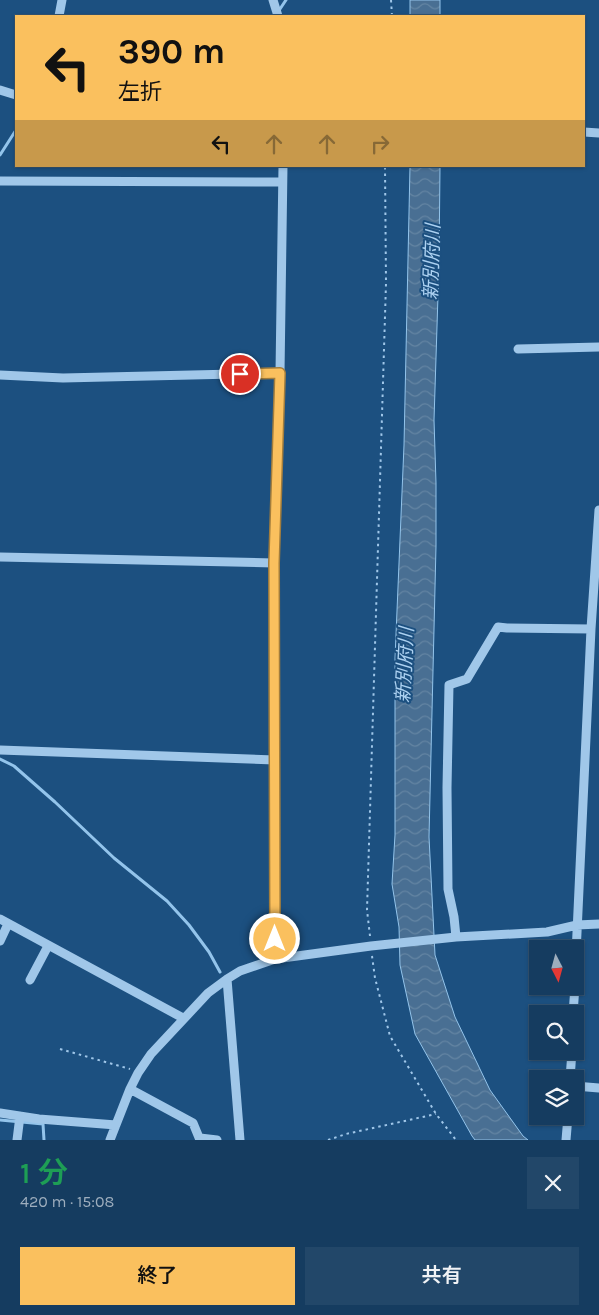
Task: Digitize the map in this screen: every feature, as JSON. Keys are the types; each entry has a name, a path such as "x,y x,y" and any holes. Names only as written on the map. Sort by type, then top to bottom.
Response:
{"street":[{"path":"59,15 62,0"},
{"path":"273,0 278,15"},
{"path":"0,90 15,95"},
{"path":"585,132 599,133"},
{"path":"275,959 274,563 280,373 283,167"},
{"path":"0,181 282,182"},
{"path":"518,350 599,347"},
{"path":"0,375 63,378 280,373"},
{"path":"576,940 591,629 599,510"},
{"path":"0,558 274,563"},
{"path":"454,938 454,917 448,889 446,788 449,685 467,679 498,627 591,629"},
{"path":"0,750 275,760"},
{"path":"0,941 4,922 183,1018"},
{"path":"110,1140 130,1090 139,1072 152,1054 183,1018 208,993 240,971 275,959 371,946 547,932 577,925 599,924"},
{"path":"30,980 48,946"},
{"path":"227,979 240,1140"},
{"path":"584,1087 599,1088"},
{"path":"130,1090 193,1123 200,1139 217,1140"},
{"path":"0,1113 68,1122 116,1125"},
{"path":"17,1140 20,1117"},
{"path":"566,1140 567,1125"}],"path":[{"path":"391,0 392,15"},
{"path":"385,167 386,283 367,910 375,978 390,1036 436,1114 456,1140"},
{"path":"60,1049 139,1072"},
{"path":"328,1140 346,1134 436,1114"}],"water":[{"path":"410,0 440,0 440,15 410,15"},
{"name":"新別府川","path":"410,167 440,167 434,420 436,546 429,837 435,955 455,1017 490,1090 523,1136 528,1140 475,1140 472,1136 415,1034 400,965 399,927 392,884 395,835 395,658 404,445"}],"waterway":[{"path":"278,12 286,0"},
{"path":"0,155 15,132"},
{"path":"0,759 14,766 114,858 167,901 189,925 209,952 220,972"},
{"path":"0,1120 43,1124 44,1140"}],"route":[{"path":"240,374 280,373 274,563 275,939"}]}
